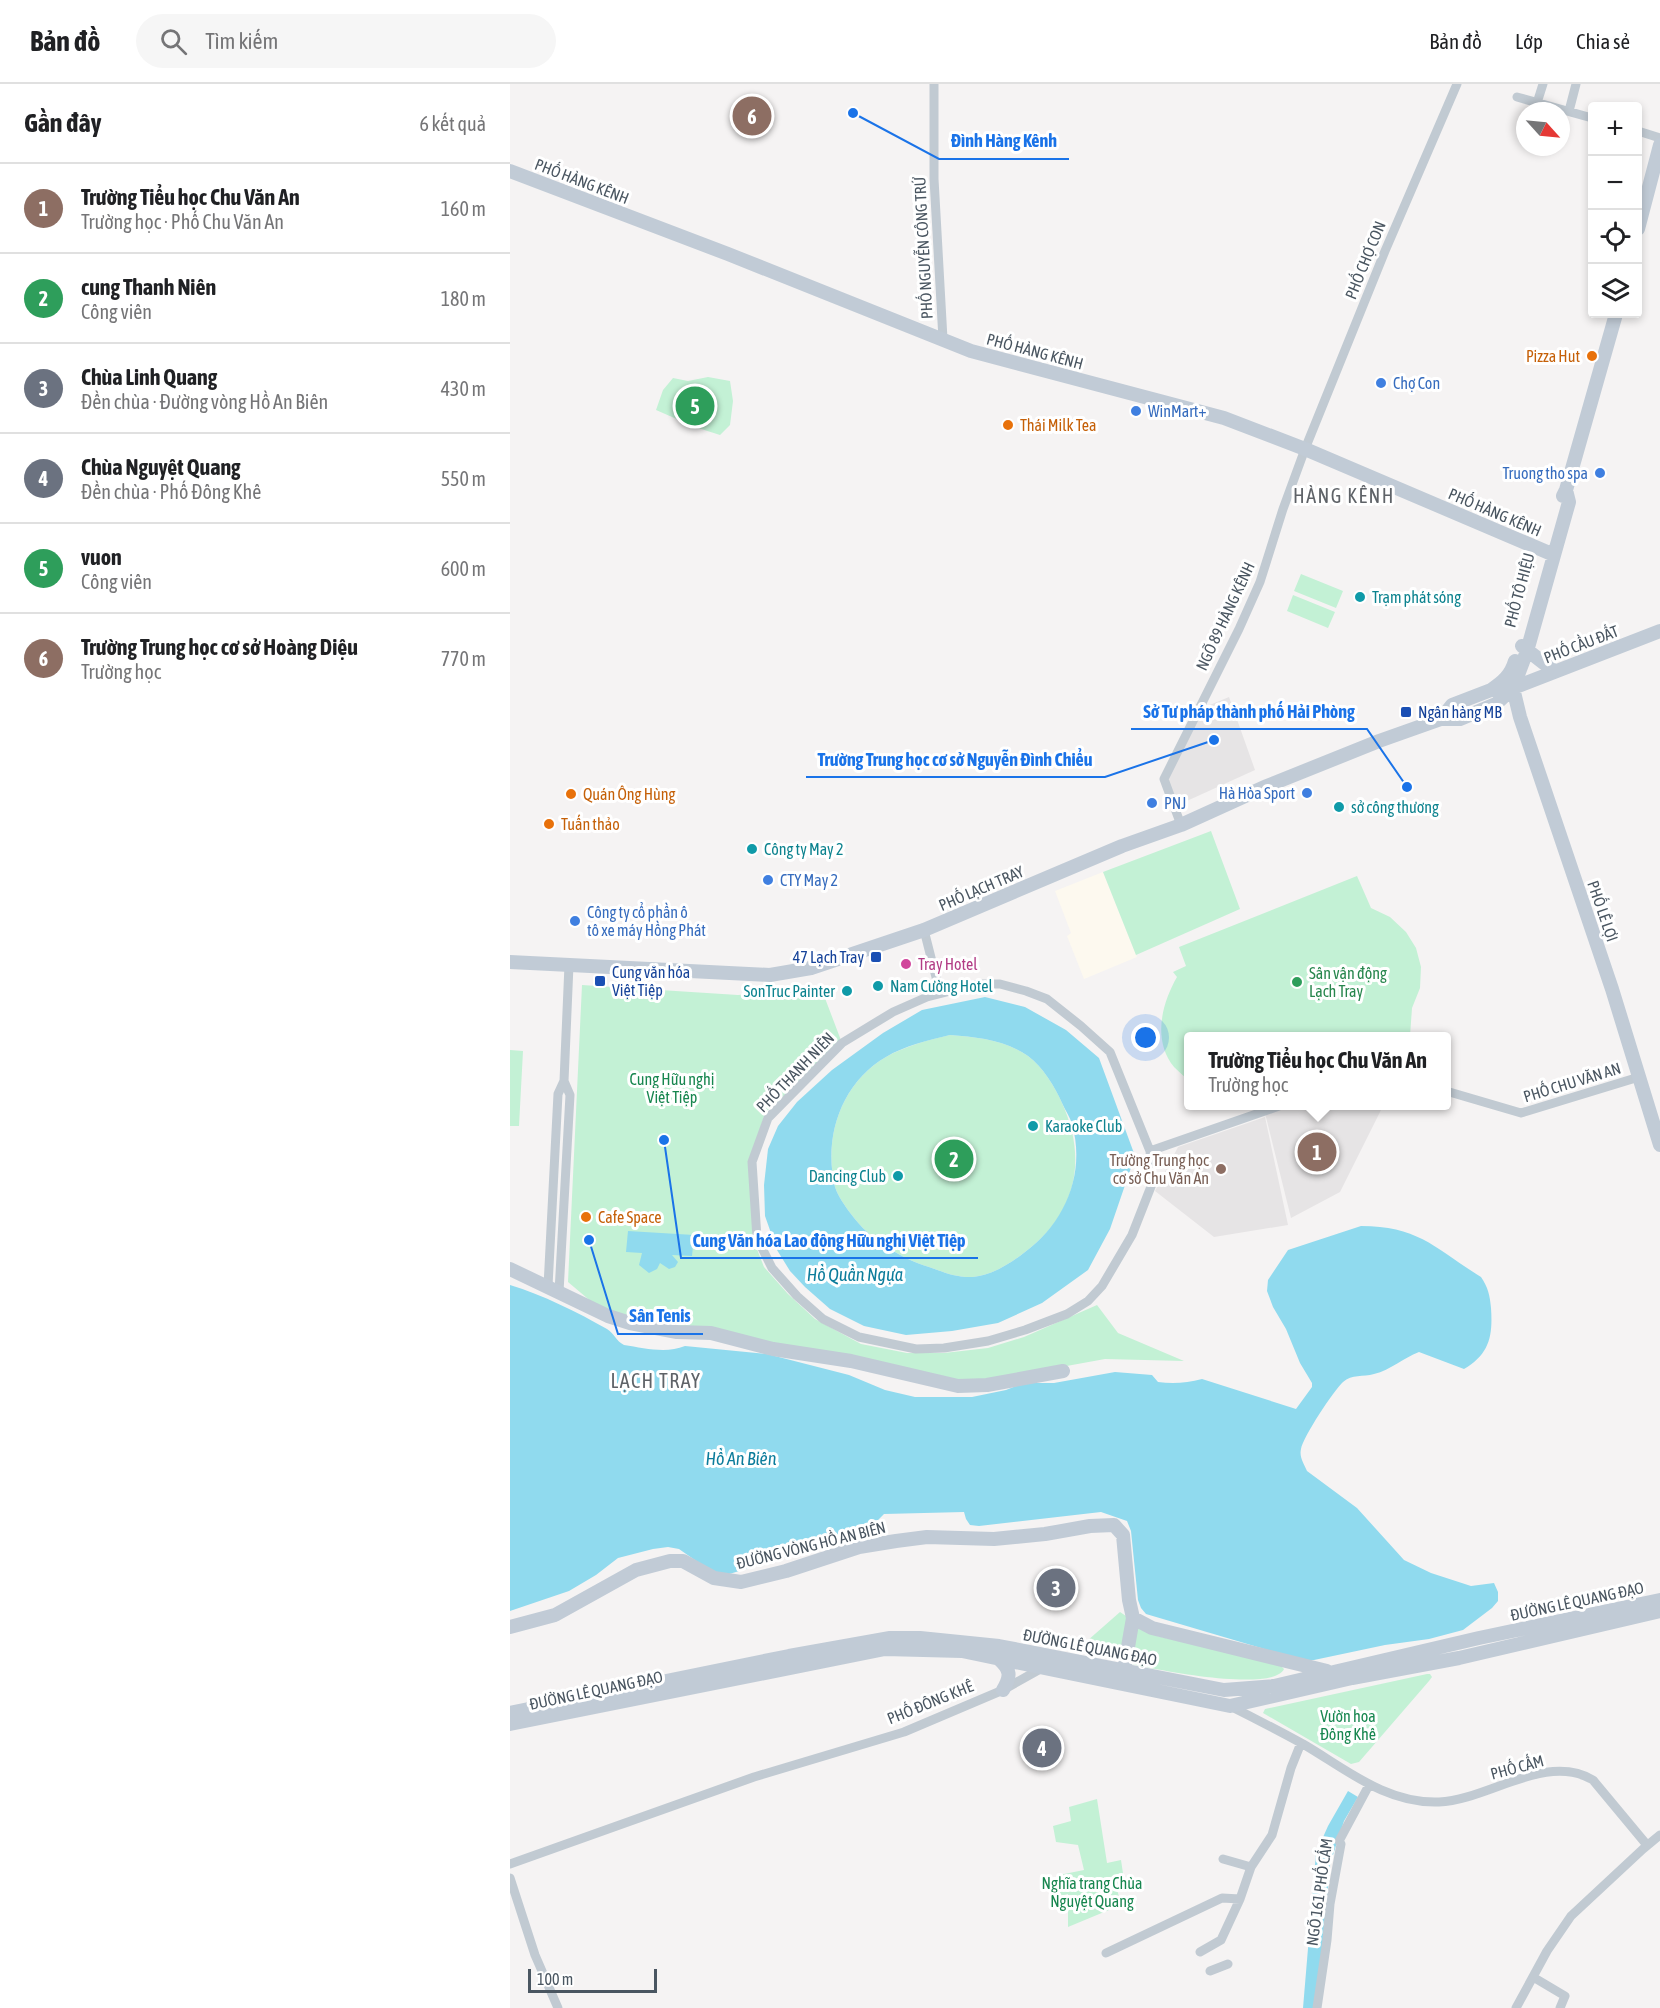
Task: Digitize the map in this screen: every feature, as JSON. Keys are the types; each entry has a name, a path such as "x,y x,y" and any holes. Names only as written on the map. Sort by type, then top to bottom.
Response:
{"street":[{"name":"PHỐ NGUYỄN CÔNG TRỨ","path":"934,84 934,179 943,339"},
{"name":"PHỐ CHỢ CON","path":"1305,449 1385,251 1457,84"},
{"path":"1538,102 1543,84"},
{"path":"1570,107 1576,84"},
{"path":"1517,97 1534,102"},
{"path":"1570,111 1588,117"},
{"path":"1642,132 1660,138"},
{"path":"1642,214 1660,145"},
{"name":"PHỐ HÀNG KÊNH","path":"510,171 738,258 971,351 1224,418 1305,449 1550,553"},
{"name":"PHỐ TÔ HIỆU","path":"1513,688 1550,553 1560,501 1566,490 1615,318"},
{"name":"NGÕ 89 HÀNG KÊNH","path":"1181,825 1164,779 1260,582 1305,449"},
{"name":"PHỐ CẦU ĐẤT","path":"1513,688 1660,631"},
{"path":"1524,648 1554,671"},
{"name":"PHỐ TÔ HIỆU","path":"1491,690 1504,681 1524,648"},
{"name":"PHỐ LẠCH TRAY","path":"1441,719 1452,705 1491,690 1513,688"},
{"name":"PHỐ LẠCH TRAY","path":"510,962 770,975 811,968 924,930 1122,846 1181,825 1267,786 1441,719 1460,719 1492,706 1513,688"},
{"name":"PHỐ LÊ LỢI","path":"1513,688 1520,717 1612,989 1660,1145"},
{"path":"924,930 940,993"},
{"path":"554,1289 555,1155 558,1095 564,1081 569,965"},
{"name":"PHỐ THANH NIÊN","path":"978,984 1000,984 1047,999 1082,1026 1110,1052 1150,1151 1152,1184 1132,1235 1102,1286 1088,1301 1067,1314 988,1341 944,1348 916,1349 859,1337 823,1319 797,1296 772,1268 757,1238 752,1162 768,1118 842,1043 893,1012 940,993 978,984"},
{"name":"PHỐ CHU VĂN AN","path":"1451,1092 1521,1113 1639,1077"},
{"path":"554,1289 564,1202 570,1095 564,1081"},
{"path":"1150,1151 1268,1110"},
{"path":"555,1155 566,1156"},
{"path":"553,1201 564,1202"},
{"path":"510,1269 608,1316 645,1327 677,1332 711,1333 773,1349 851,1361 958,1386 987,1385 1063,1371"},
{"name":"ĐƯỜNG VÒNG HỒ AN BIÊN","path":"510,1627 555,1615 636,1569 670,1561 683,1561 714,1578 741,1582 859,1547 896,1540 927,1537 994,1539 1114,1525 1123,1535 1129,1600 1133,1618 1124,1671"},
{"name":"ĐƯỜNG LÊ QUANG ĐẠO","path":"510,1713 769,1660 890,1638 962,1642 1046,1654 1224,1690 1274,1686 1660,1600"},
{"name":"ĐƯỜNG LÊ QUANG ĐẠO","path":"1230,1706 1352,1678 1459,1658 1660,1611"},
{"path":"1133,1618 1152,1628 1352,1678"},
{"name":"ĐƯỜNG LÊ QUANG ĐẠO","path":"510,1724 885,1649 962,1651 1042,1668"},
{"path":"1046,1654 1042,1668 1230,1706 1301,1743 1291,1768 1272,1835 1251,1867 1240,1899 1221,1940 1200,1952"},
{"path":"999,1659 1008,1667 1010,1674 1003,1690"},
{"name":"PHỐ ĐÔNG KHÊ","path":"510,1864 754,1777 904,1732 1003,1690 1042,1668"},
{"path":"1224,1690 1230,1706"},
{"name":"PHỐ CẤM","path":"1301,1743 1369,1785 1394,1796 1417,1802 1441,1802 1476,1794 1521,1778 1550,1772 1582,1774 1593,1780 1647,1845"},
{"name":"NGÕ 161 PHỐ CẤM","path":"1317,2008 1318,1992 1316,1989 1322,1958 1335,1846 1369,1785"},
{"path":"1516,2008 1547,1951 1571,1916 1660,1835"},
{"path":"1223,1859 1251,1867"},
{"path":"510,1878 536,1955 558,2008"},
{"path":"1106,1953 1222,1898 1240,1899"},
{"path":"1210,1971 1228,1964"},
{"path":"1533,1977 1565,1996 1560,2008"}],"shaded area":[{"path":"1229,697 1255,770 1178,805 1166,777 1200,709"},
{"path":"1103,872 1137,957 1084,979 1067,936 1071,933 1055,891"},
{"path":"1276,1110 1381,1110 1340,1192 1291,1218 1265,1113"},
{"name":"Trường Trung học cơ sở Chu Văn An","path":"1265,1117 1288,1225 1214,1237 1155,1191 1178,1147"}],"green space":[{"path":"708,377 730,381 733,401 730,425 720,435 656,410 663,390 673,378 688,381"},
{"path":"1301,574 1343,591 1336,608 1294,591"},
{"path":"1293,595 1335,612 1328,628 1287,611"},
{"path":"1211,831 1240,909 1136,955 1103,872"},
{"name":"Sân vận động Lạch Tray","path":"1357,876 1371,908 1390,917 1406,932 1416,948 1421,967 1420,988 1412,1008 1410,1032 1184,1032 1184,1076 1167,1056 1161,1034 1167,998 1177,977 1173,972 1186,966 1179,947"},
{"name":"Cung Hữu nghị Việt Tiệp","path":"582,985 738,995 789,991 820,985 842,1043 765,1113 750,1162 753,1239 764,1267 815,1319 861,1344 907,1353 944,1353 988,1348 1024,1337 1097,1305 1118,1333 1184,1361 1105,1359 958,1386 678,1330 600,1309 568,1282"},
{"path":"950,1035 1000,1043 1028,1056 1039,1066 1059,1097 1070,1124 1074,1145 1075,1165 1072,1185 1066,1203 1056,1221 1042,1237 1013,1261 994,1271 973,1277 961,1277 918,1263 896,1253 876,1239 858,1223 842,1201 835,1187 832,1168 834,1131 839,1113 857,1081 870,1068 893,1053"},
{"path":"510,1050 523,1051 519,1126 510,1126"},
{"path":"1120,1612 1130,1623 1157,1636 1279,1664 1284,1669 1273,1677 1251,1680 1188,1675 1123,1662 1082,1650 1087,1641"},
{"name":"Vườn hoa Đông Khê","path":"1427,1674 1432,1677 1429,1681 1359,1762 1351,1764 1263,1713 1265,1709"},
{"name":"Nghĩa trang Chùa Nguyệt Quang","path":"1097,1799 1107,1863 1121,1860 1124,1880 1117,1889 1121,1905 1068,1927 1068,1894 1057,1897 1059,1875 1084,1870 1078,1845 1056,1842 1053,1826 1071,1821 1069,1807"}],"water":[{"name":"Hồ Quần Ngựa","path":"985,997 1025,1007 1066,1030 1099,1058 1135,1156 1110,1229 1088,1270 1042,1303 998,1323 952,1331 906,1335 864,1326 830,1309 805,1287 790,1271 777,1250 765,1216 764,1185 768,1149 778,1126 797,1102 832,1070 883,1033 922,1010","holes":["950,1035 1000,1043 1028,1056 1039,1066 1059,1097 1071,1121 1076,1142 1074,1178 1069,1196 1051,1227 1013,1261 994,1271 973,1277 961,1277 918,1263 896,1253 876,1239 858,1223 842,1201 835,1187 832,1168 834,1131 839,1113 857,1081 886,1057 925,1041"]},
{"name":"Hồ An Biên","path":"1361,1226 1381,1227 1413,1235 1481,1277 1490,1300 1491,1328 1488,1344 1479,1357 1464,1369 1419,1352 1380,1372 1346,1379 1333,1394 1313,1425 1303,1443 1301,1458 1307,1471 1357,1508 1404,1560 1431,1573 1471,1586 1494,1583 1498,1592 1498,1601 1463,1630 1429,1639 1385,1645 1314,1660 1302,1660 1146,1614 1138,1600 1131,1531 1127,1521 1101,1512 979,1526 970,1525 964,1512 884,1514 868,1530 859,1535 726,1575 712,1572 679,1549 668,1547 653,1549 618,1558 596,1575 569,1591 510,1611 510,1285 584,1316 609,1331 624,1345 663,1350 685,1346 767,1354 849,1375 885,1390 915,1397 972,1397 1006,1390 1024,1383 1054,1383 1115,1372 1152,1375 1158,1382 1164,1383 1202,1379 1296,1409 1312,1387 1312,1383 1273,1307 1267,1291 1268,1280 1288,1250"},
{"path":"628,1231 694,1235 692,1256 672,1255 678,1262 675,1267 669,1269 660,1263 657,1269 649,1273 639,1265 642,1253 626,1252"},
{"path":"1348,1791 1358,1797 1344,1821 1330,1864 1318,2008 1303,2008 1316,1853"}],"place":[{"name":"Đình Hàng Kênh","path":"853,113"},
{"name":"Trường Trung học cơ sở Hoàng Diệu","path":"752,116"},
{"name":"Pizza Hut","path":"1592,356"},
{"name":"Chợ Con","path":"1381,383"},
{"name":"vuon","path":"695,406"},
{"name":"WinMart+","path":"1136,411"},
{"name":"Thái Milk Tea","path":"1008,425"},
{"name":"Truong tho spa","path":"1600,473"},
{"name":"Trạm phát sóng","path":"1360,597"},
{"name":"Ngân hàng MB","path":"1406,712"},
{"name":"Trường Trung học cơ sở Nguyễn Đình Chiểu","path":"1214,740"},
{"name":"Sở Tư pháp thành phố Hải Phòng","path":"1407,787"},
{"name":"Hà Hòa Sport","path":"1307,793"},
{"name":"Quán Ông Hùng","path":"571,794"},
{"name":"PNJ","path":"1152,803"},
{"name":"sở công thương","path":"1339,807"},
{"name":"Tuấn thảo","path":"549,824"},
{"name":"Công ty May 2","path":"752,849"},
{"name":"CTY May 2","path":"768,880"},
{"name":"Công ty cổ phần ô tô xe máy Hồng Phát","path":"575,921"},
{"name":"47 Lạch Tray","path":"876,957"},
{"name":"Tray Hotel","path":"906,964"},
{"name":"Cung văn hóa Việt Tiệp","path":"600,981"},
{"name":"Sân vận động Lạch Tray","path":"1297,982"},
{"name":"Nam Cường Hotel","path":"878,986"},
{"name":"SonTruc Painter","path":"847,991"},
{"name":"Karaoke Club","path":"1033,1126"},
{"name":"Cung Văn hóa Lao động Hữu nghị Việt Tiệp","path":"664,1140"},
{"name":"Trường Tiểu học Chu Văn An","path":"1317,1152"},
{"name":"cung Thanh Niên","path":"954,1159"},
{"name":"Trường Trung học cơ sở Chu Văn An","path":"1221,1169"},
{"name":"Dancing Club","path":"898,1176"},
{"name":"Cafe Space","path":"586,1217"},
{"name":"Sân Tenis","path":"589,1240"},
{"name":"Chùa Linh Quang","path":"1056,1588"},
{"name":"Chùa Nguyệt Quang","path":"1042,1748"}],"district":[{"name":"HÀNG KÊNH","path":"1344,496"},
{"name":"LẠCH TRAY","path":"656,1381"}]}
